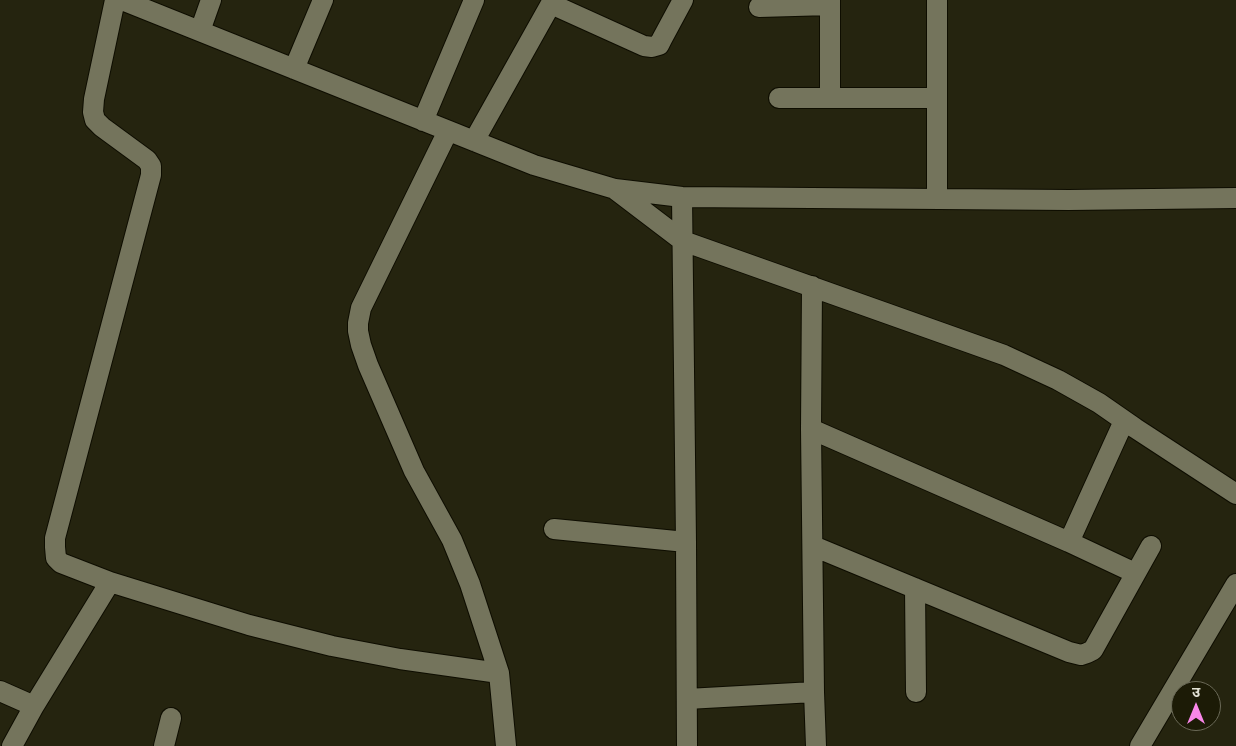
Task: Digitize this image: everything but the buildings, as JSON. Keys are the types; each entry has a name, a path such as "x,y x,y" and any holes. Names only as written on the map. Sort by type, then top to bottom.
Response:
{"street":[{"path":"115,0 94,99 93,112 95,120 102,127 147,160 151,166 151,175 55,538 56,558 61,563 110,582 249,625 332,646 400,659 499,673"},
{"path":"122,0 534,165 615,189 682,198 1069,200 1236,198"},
{"path":"200,31 211,0"},
{"path":"294,69 323,0"},
{"path":"423,121 474,0"},
{"path":"474,141 552,2 644,46 652,47 658,45 662,39 683,0"},
{"path":"937,0 937,199"},
{"path":"759,7 830,3 830,98"},
{"path":"779,98 937,98"},
{"path":"448,131 361,308 358,331 368,365 414,472 452,540 470,584 499,673 506,746"},
{"path":"615,189 683,241 1004,355 1058,380 1099,403 1236,494"},
{"path":"682,198 687,746"},
{"path":"812,286 811,429 816,746"},
{"path":"1069,542 1124,420"},
{"path":"811,429 1069,542 1135,573"},
{"path":"554,529 686,542"},
{"path":"813,546 1080,655 1093,650 1151,546"},
{"path":"12,746 34,706 110,582"},
{"path":"1140,746 1236,584"},
{"path":"915,588 916,692"},
{"path":"0,691 34,706"},
{"path":"687,699 814,692"},
{"path":"164,746 171,718"}]}
